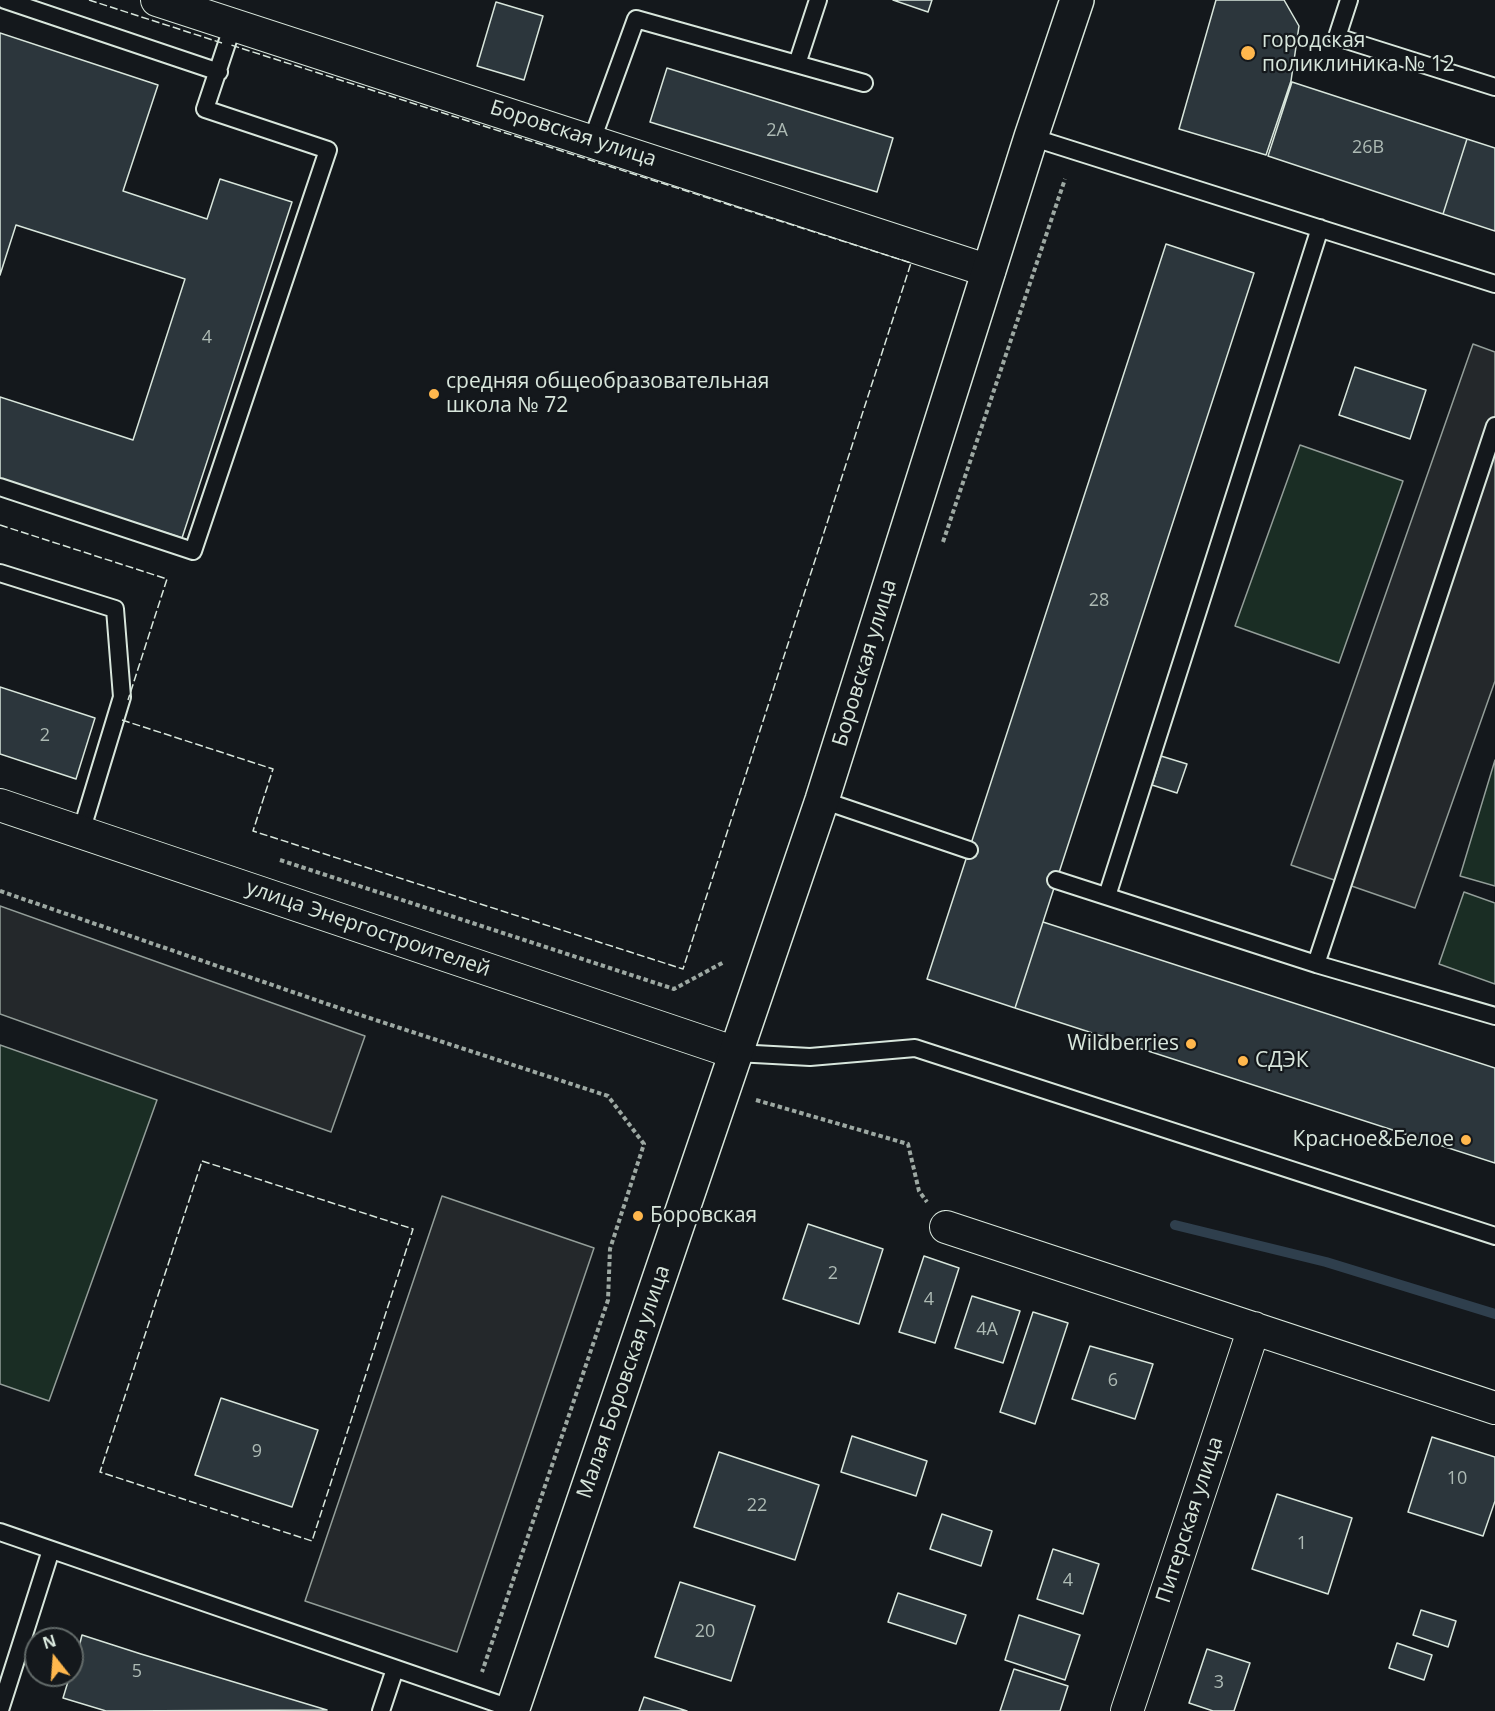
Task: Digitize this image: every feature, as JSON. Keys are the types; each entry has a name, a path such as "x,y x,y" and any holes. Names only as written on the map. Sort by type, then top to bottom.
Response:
{"street":[{"name":"Боровская улица","path":"157,0 989,271"},
{"name":"Боровская улица","path":"736,1053 822,800 1031,137 1077,0"},
{"name":"улица Энергостроителей","path":"0,805 736,1053"},
{"name":"Малая Боровская улица","path":"513,1710 736,1053"},
{"path":"946,1227 1495,1408"},
{"name":"Питерская улица","path":"1127,1711 1254,1328"}],"lane":[{"path":"5,0 219,72"},
{"path":"797,64 818,0"},
{"path":"1348,0 1337,37 1495,87"},
{"path":"592,140 636,19 864,83"},
{"path":"0,487 193,551 328,150 205,109 233,25"},
{"path":"1031,137 1495,284"},
{"path":"1107,896 1320,228"},
{"path":"1316,963 1495,426"},
{"path":"0,573 115,609 122,697 81,832"},
{"path":"822,800 969,850"},
{"path":"1056,880 1316,963 1495,1016"},
{"path":"736,1053 810,1057 915,1048 1495,1236"},
{"path":"0,1532 513,1710"},
{"path":"0,1710 51,1550"},
{"path":"381,1711 395,1669"}],"path":[{"path":"272,858 674,988 724,962"},
{"path":"0,891 342,1009 609,1096 644,1144 610,1249 608,1300 474,1696"},
{"path":"755,1099 908,1144 919,1191 946,1227"}],"green space":[{"path":"1300,445 1403,481 1339,663 1235,626"},
{"path":"1495,760 1495,886 1460,876"},
{"path":"1464,892 1495,903 1495,984 1439,964"},
{"path":"0,1045 157,1100 49,1401 0,1384"}],"shaded area":[{"path":"1473,344 1495,352 1495,681 1415,908 1291,865"},
{"path":"0,906 365,1036 331,1132 0,1014"},
{"path":"442,1196 594,1248 457,1652 305,1601"}],"building":[{"path":"893,0 932,0 928,12"},
{"name":"городская поликлиника № 12","path":"1216,0 1284,0 1299,26 1291,81 1266,155 1179,129"},
{"path":"496,2 543,16 524,80 477,66"},
{"path":"0,33 158,85 123,191 207,219 220,179 292,202 182,538 0,479 0,397 133,440 185,279 16,225 0,275"},
{"path":"667,68 893,138 877,192 650,122"},
{"path":"1292,82 1467,139 1443,214 1268,156"},
{"path":"1467,139 1495,148 1495,231 1443,214"},
{"path":"1166,244 1254,273 1015,1008 927,979"},
{"path":"1355,367 1426,390 1410,439 1339,415"},
{"path":"0,687 95,718 76,779 0,754"},
{"path":"1161,756 1187,764 1177,793 1152,785"},
{"path":"1043,922 1495,1068 1495,1163 1015,1008"},
{"path":"808,1224 883,1249 859,1324 783,1299"},
{"path":"924,1256 959,1268 935,1343 899,1332"},
{"path":"972,1296 1020,1311 1003,1363 955,1348"},
{"path":"1033,1312 1068,1323 1035,1424 1000,1412"},
{"path":"1090,1346 1153,1364 1135,1419 1072,1399"},
{"path":"221,1398 318,1430 292,1507 195,1475"},
{"path":"852,1436 927,1461 916,1496 841,1472"},
{"path":"1432,1437 1495,1457 1495,1501 1483,1536 1408,1512"},
{"path":"719,1452 819,1485 795,1560 694,1527"},
{"path":"1277,1494 1352,1518 1328,1594 1252,1569"},
{"path":"942,1514 992,1531 981,1566 930,1549"},
{"path":"1053,1549 1099,1564 1083,1614 1037,1599"},
{"path":"680,1582 755,1606 731,1681 655,1657"},
{"path":"898,1593 966,1615 956,1644 888,1622"},
{"path":"1421,1610 1456,1621 1448,1647 1413,1635"},
{"path":"1019,1615 1080,1635 1065,1680 1005,1660"},
{"path":"84,1636 327,1710 106,1711 63,1698 66,1687 84,1687"},
{"path":"1397,1643 1432,1655 1424,1680 1389,1668"},
{"path":"1207,1649 1250,1663 1234,1711 1213,1711 1189,1703"},
{"path":"1014,1669 1068,1686 1060,1711 1000,1711"},
{"path":"644,1697 687,1711 639,1711"}],"waterway":[{"path":"1175,1225 1326,1262 1495,1314"}],"fence":[{"path":"89,0 222,43"},
{"path":"122,720 273,769 253,831 683,969 911,263 231,45"},
{"path":"0,525 167,579 128,700"},
{"path":"202,1161 413,1229 312,1541 100,1472 202,1161"}],"place":[{"name":"городская поликлиника № 12","path":"1248,53"},
{"name":"средняя общеобразовательная школа № 72","path":"434,394"},
{"name":"Wildberries","path":"1191,1044"},
{"name":"СДЭК","path":"1243,1061"},
{"name":"Красное&Белое","path":"1466,1140"},
{"name":"Боровская","path":"638,1216"}]}
